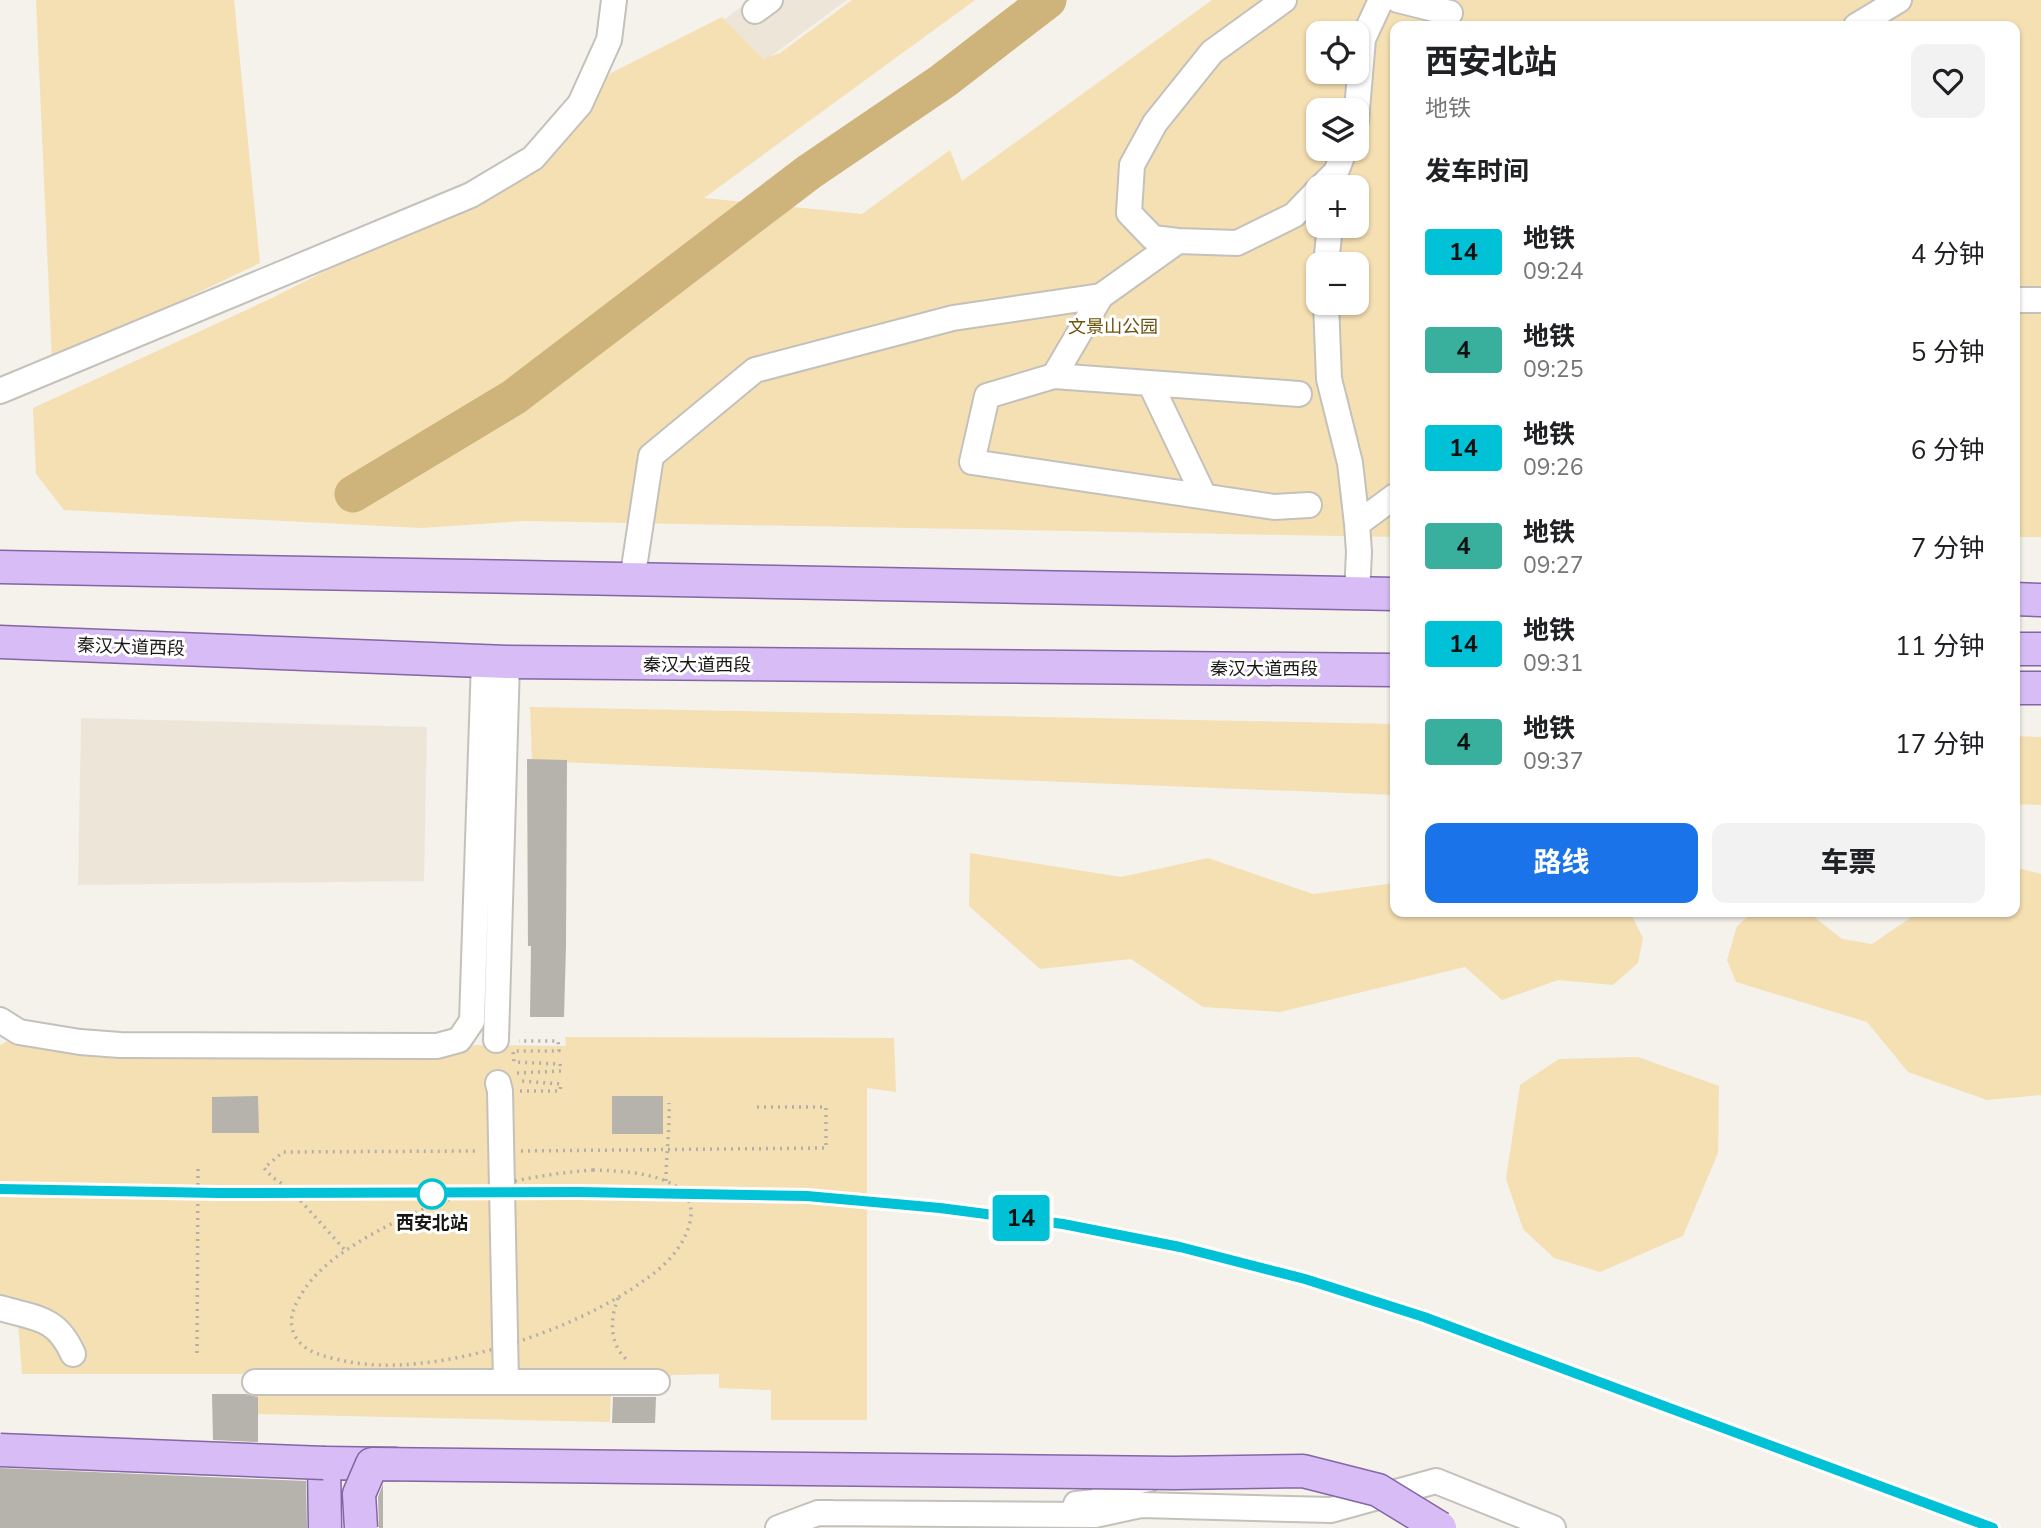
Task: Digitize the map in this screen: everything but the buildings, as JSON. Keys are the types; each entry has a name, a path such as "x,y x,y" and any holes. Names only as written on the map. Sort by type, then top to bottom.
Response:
{"main road":[{"path":"0,568 1390,594"},
{"path":"2020,600 2041,600"},
{"name":"秦汉大道西段","path":"0,642 495,662 1390,670"},
{"path":"2020,649 2041,649"},
{"path":"2020,688 2041,688"},
{"path":"0,1450 433,1465"},
{"path":"324,1463 325,1528"},
{"path":"361,1528 359,1494 372,1464 1174,1473 1303,1471 1378,1490 1440,1528"}],"street":[{"path":"0,391 471,195 533,158 580,104 609,40 614,0"},
{"path":"1284,0 1212,52 1155,123 1132,165 1129,212 1153,238 1237,243 1294,215 1306,204"},
{"path":"1358,98 1363,39 1381,0"},
{"path":"1398,0 1449,13"},
{"path":"1864,21 1899,0"},
{"path":"1054,376 1101,296 1178,241"},
{"path":"632,581 651,456 755,370 953,318 1101,296"},
{"path":"2020,300 2041,300"},
{"path":"1326,315 1329,379 1350,463 1357,524 1357,594"},
{"path":"1299,394 1054,376 987,396 972,462 1274,507 1308,505"},
{"path":"1150,383 1204,496"},
{"path":"1357,524 1390,500"},
{"path":"0,1020 19,1032 80,1042 120,1045 437,1046 458,1040 472,1021 495,662"},
{"path":"495,662 496,1040"},
{"path":"499,1087 506,1382"},
{"path":"0,1308 50,1323 59,1330 73,1354"},
{"path":"255,1382 657,1382"},
{"path":"778,1528 818,1513 1033,1508 1095,1502 1125,1485 1174,1473"},
{"path":"818,1513 1095,1515 1141,1505 1331,1510 1436,1481 1553,1528"}],"path":[{"path":"496,1040 558,1041 558,1051 513,1051 514,1062 560,1064 561,1071 514,1073 514,1081 561,1084 560,1091 499,1087"},
{"path":"666,1181 666,1151 670,1139 669,1103"},
{"path":"345,1250 290,1189 264,1168 283,1152 826,1148 826,1107 754,1107"},
{"path":"197,1353 198,1168"},
{"path":"619,1296 612,1331 620,1353 631,1364"}],"shaded area":[{"path":"750,0 847,0 744,76 708,32"},
{"path":"81,718 427,727 424,881 78,885"}],"green space":[{"path":"36,0 234,0 260,263 52,362"},
{"name":"文景山公园","path":"852,0 975,0 704,198 862,214 950,150 962,181 1212,0 2041,0 2041,537 2020,537 2020,21 1390,21 1390,537 524,521 422,528 64,510 36,474 33,408 270,299 529,168 611,73 722,17 763,59 780,53"},
{"path":"530,707 1390,724 1390,795 532,761"},
{"path":"2020,736 2041,737 2041,805 2020,804"},
{"path":"970,853 1121,877 1208,858 1313,894 1390,884 1390,917 1632,917 1643,938 1638,963 1613,985 1558,980 1502,1000 1465,967 1280,1012 1203,1007 1131,959 1040,969 969,906"},
{"path":"2020,869 2041,874 2041,1095 1987,1100 1908,1072 1867,1022 1736,982 1727,960 1737,926 1747,917 1814,917 1842,939 1872,944 1912,917 2020,917"},
{"path":"565,1037 894,1038 896,1092 867,1088 867,1420 771,1420 771,1390 719,1388 719,1374 672,1375 654,1390 611,1388 610,1422 256,1414 255,1374 22,1374 18,1323 0,1297 0,1045 10,1040 566,1046"},
{"path":"1638,1057 1719,1086 1718,1153 1683,1236 1600,1272 1554,1258 1523,1229 1506,1179 1520,1085 1559,1059"}],"waterway":[{"path":"353,494 514,397 809,172 943,81 1048,0"}],"metro line":[{"name":"14","path":"0,1189 218,1193 578,1192 807,1196 940,1208 1063,1224 1180,1247 1305,1279 1424,1317 1993,1528"}],"place":[{"name":"西安北站","path":"432,1194"}]}
